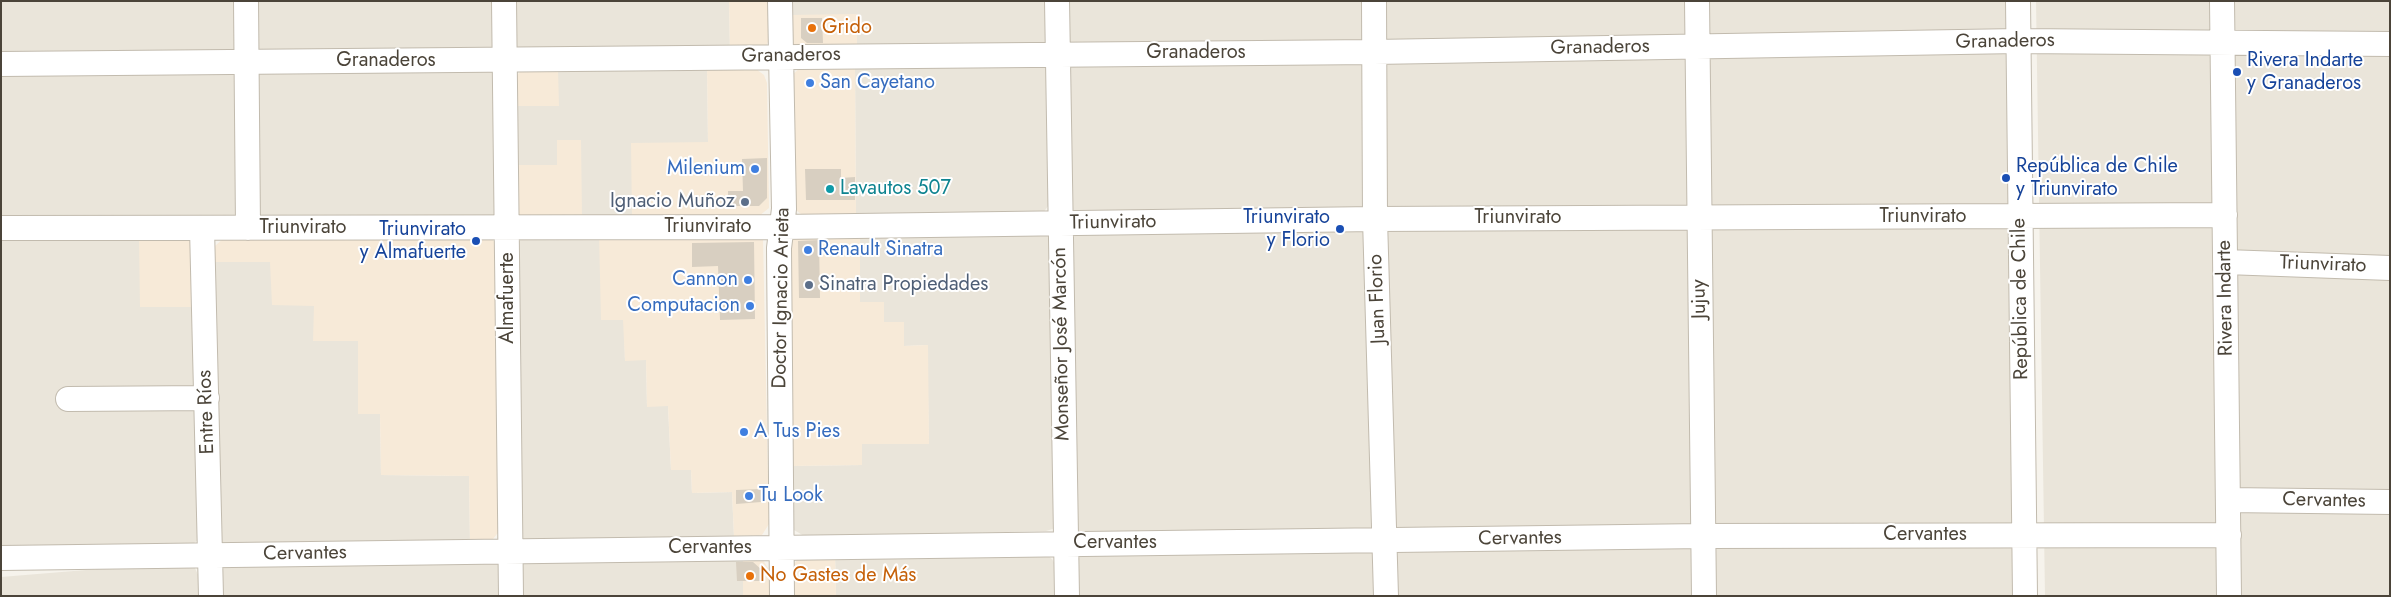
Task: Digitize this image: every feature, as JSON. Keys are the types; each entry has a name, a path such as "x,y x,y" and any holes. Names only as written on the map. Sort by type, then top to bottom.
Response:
{"street":[{"path":"246,1 248,228"},
{"name":"Almafuerte","path":"504,1 511,596"},
{"name":"Doctor Ignacio Arieta","path":"780,1 784,209 781,227 782,596"},
{"name":"Monseñor José Marcón","path":"1057,1 1059,224 1067,596"},
{"name":"Juan Florio","path":"1374,1 1376,219 1386,596"},
{"name":"Jujuy","path":"1697,1 1698,218 1704,596"},
{"name":"República de Chile","path":"2018,1 2025,596"},
{"name":"Rivera Indarte","path":"2222,1 2229,596"},
{"name":"Granaderos","path":"1,64 1374,52 2018,41 2223,41 2390,44"},
{"name":"Triunvirato","path":"1,228 781,227 1376,219 2225,215"},
{"name":"Entre Ríos","path":"202,228 211,555 210,596"},
{"name":"Triunvirato","path":"2226,262 2390,268"},
{"path":"68,399 206,398"},
{"name":"Cervantes","path":"2228,500 2390,502"},
{"name":"Cervantes","path":"1,558 1703,536 2229,535"}],"shaded area":[{"path":"1,1 497,1 498,211 494,216 1,218"},
{"path":"509,1 729,1 730,51 518,49 512,45"},
{"path":"729,1 768,1 769,40 766,46 730,51"},
{"path":"788,1 1048,1 1046,45 857,49 788,15"},
{"path":"1066,1 2011,1 2020,596 1075,596"},
{"path":"2036,1 2390,1 2390,596 2045,596"},
{"path":"857,14 857,49 796,50 790,44 788,15"},
{"path":"1043,64 1049,71 1051,202 1043,213 856,214 855,68"},
{"path":"707,66 708,142 632,217 582,216 557,165 512,165 511,106 558,69"},
{"path":"707,66 756,69 764,75 767,83 769,208 759,216 632,217 631,143 708,142"},
{"path":"800,68 855,68 856,214 801,214 796,210 792,75"},
{"path":"523,69 558,69 559,106 511,106 511,81"},
{"path":"557,140 581,140 582,216 527,217 520,215 515,211 512,165 557,165"},
{"path":"860,231 1046,233 1050,238 1056,528 1046,531 806,537 794,530 791,525 791,466 861,465 861,444 929,444 927,345 904,346 884,322 860,302"},
{"path":"860,231 860,302 884,302 884,322 904,322 904,346 928,345 929,444 862,444 862,465 791,466 789,234"},
{"path":"599,233 624,319 625,360 646,360 647,406 668,406 671,470 691,470 692,493 732,492 734,536 528,543 518,535 518,237"},
{"path":"599,233 763,239 769,524 762,535 734,536 732,492 692,493 691,470 671,470 668,406 647,407 646,360 625,361 623,320 601,320"},
{"path":"226,236 491,236 497,247 501,529 493,539 470,542 469,476 381,475 380,414 358,414 358,341 313,341 314,306 272,305 270,262 214,262 215,246"},
{"path":"1,237 139,238 200,307 201,533 198,540 190,546 1,547"},
{"path":"139,238 190,240 197,246 200,307 140,307"},
{"path":"214,262 270,262 314,305 314,341 358,341 358,413 380,413 381,475 469,476 470,542 224,544 220,539"},
{"path":"835,554 1045,554 1052,559 1056,566 1056,596 836,596"},
{"path":"835,554 836,596 791,596 791,567 800,557"},
{"path":"743,557 743,596 519,596 522,564 527,561"},
{"path":"743,557 763,560 771,576 771,596 743,596"},
{"path":"492,559 502,572 502,596 217,596 220,571 225,566"},
{"path":"183,562 194,566 199,577 200,596 1,596 1,577"}],"building":[{"name":"Grido","path":"801,18 822,18 823,43 807,43 801,38"},
{"path":"767,158 767,198 759,206 728,206 728,191 743,191 742,159"},
{"name":"Lavautos 507","path":"805,169 841,169 841,178 855,177 855,200 806,200"},
{"path":"819,240 820,298 799,298 798,241"},
{"path":"754,242 755,319 720,320 718,266 692,267 692,243"},
{"name":"Tu Look","path":"761,489 761,502 736,504 736,490"},
{"name":"No Gastes de Más","path":"736,562 753,562 763,571 763,581 737,581"}],"place":[{"name":"Grido","path":"812,28"},
{"name":"Rivera Indarte y Granaderos","path":"2237,72"},
{"name":"San Cayetano","path":"810,83"},
{"name":"Milenium","path":"755,169"},
{"name":"República de Chile y Triunvirato","path":"2006,178"},
{"name":"Lavautos 507","path":"830,189"},
{"name":"Ignacio Muñoz","path":"745,202"},
{"name":"Triunvirato y Florio","path":"1340,229"},
{"name":"Triunvirato y Almafuerte","path":"476,241"},
{"name":"Renault Sinatra","path":"808,250"},
{"name":"Cannon","path":"748,280"},
{"name":"Sinatra Propiedades","path":"809,285"},
{"name":"Computacion","path":"750,306"},
{"name":"A Tus Pies","path":"744,432"},
{"name":"Tu Look","path":"749,496"},
{"name":"No Gastes de Más","path":"750,576"}]}
